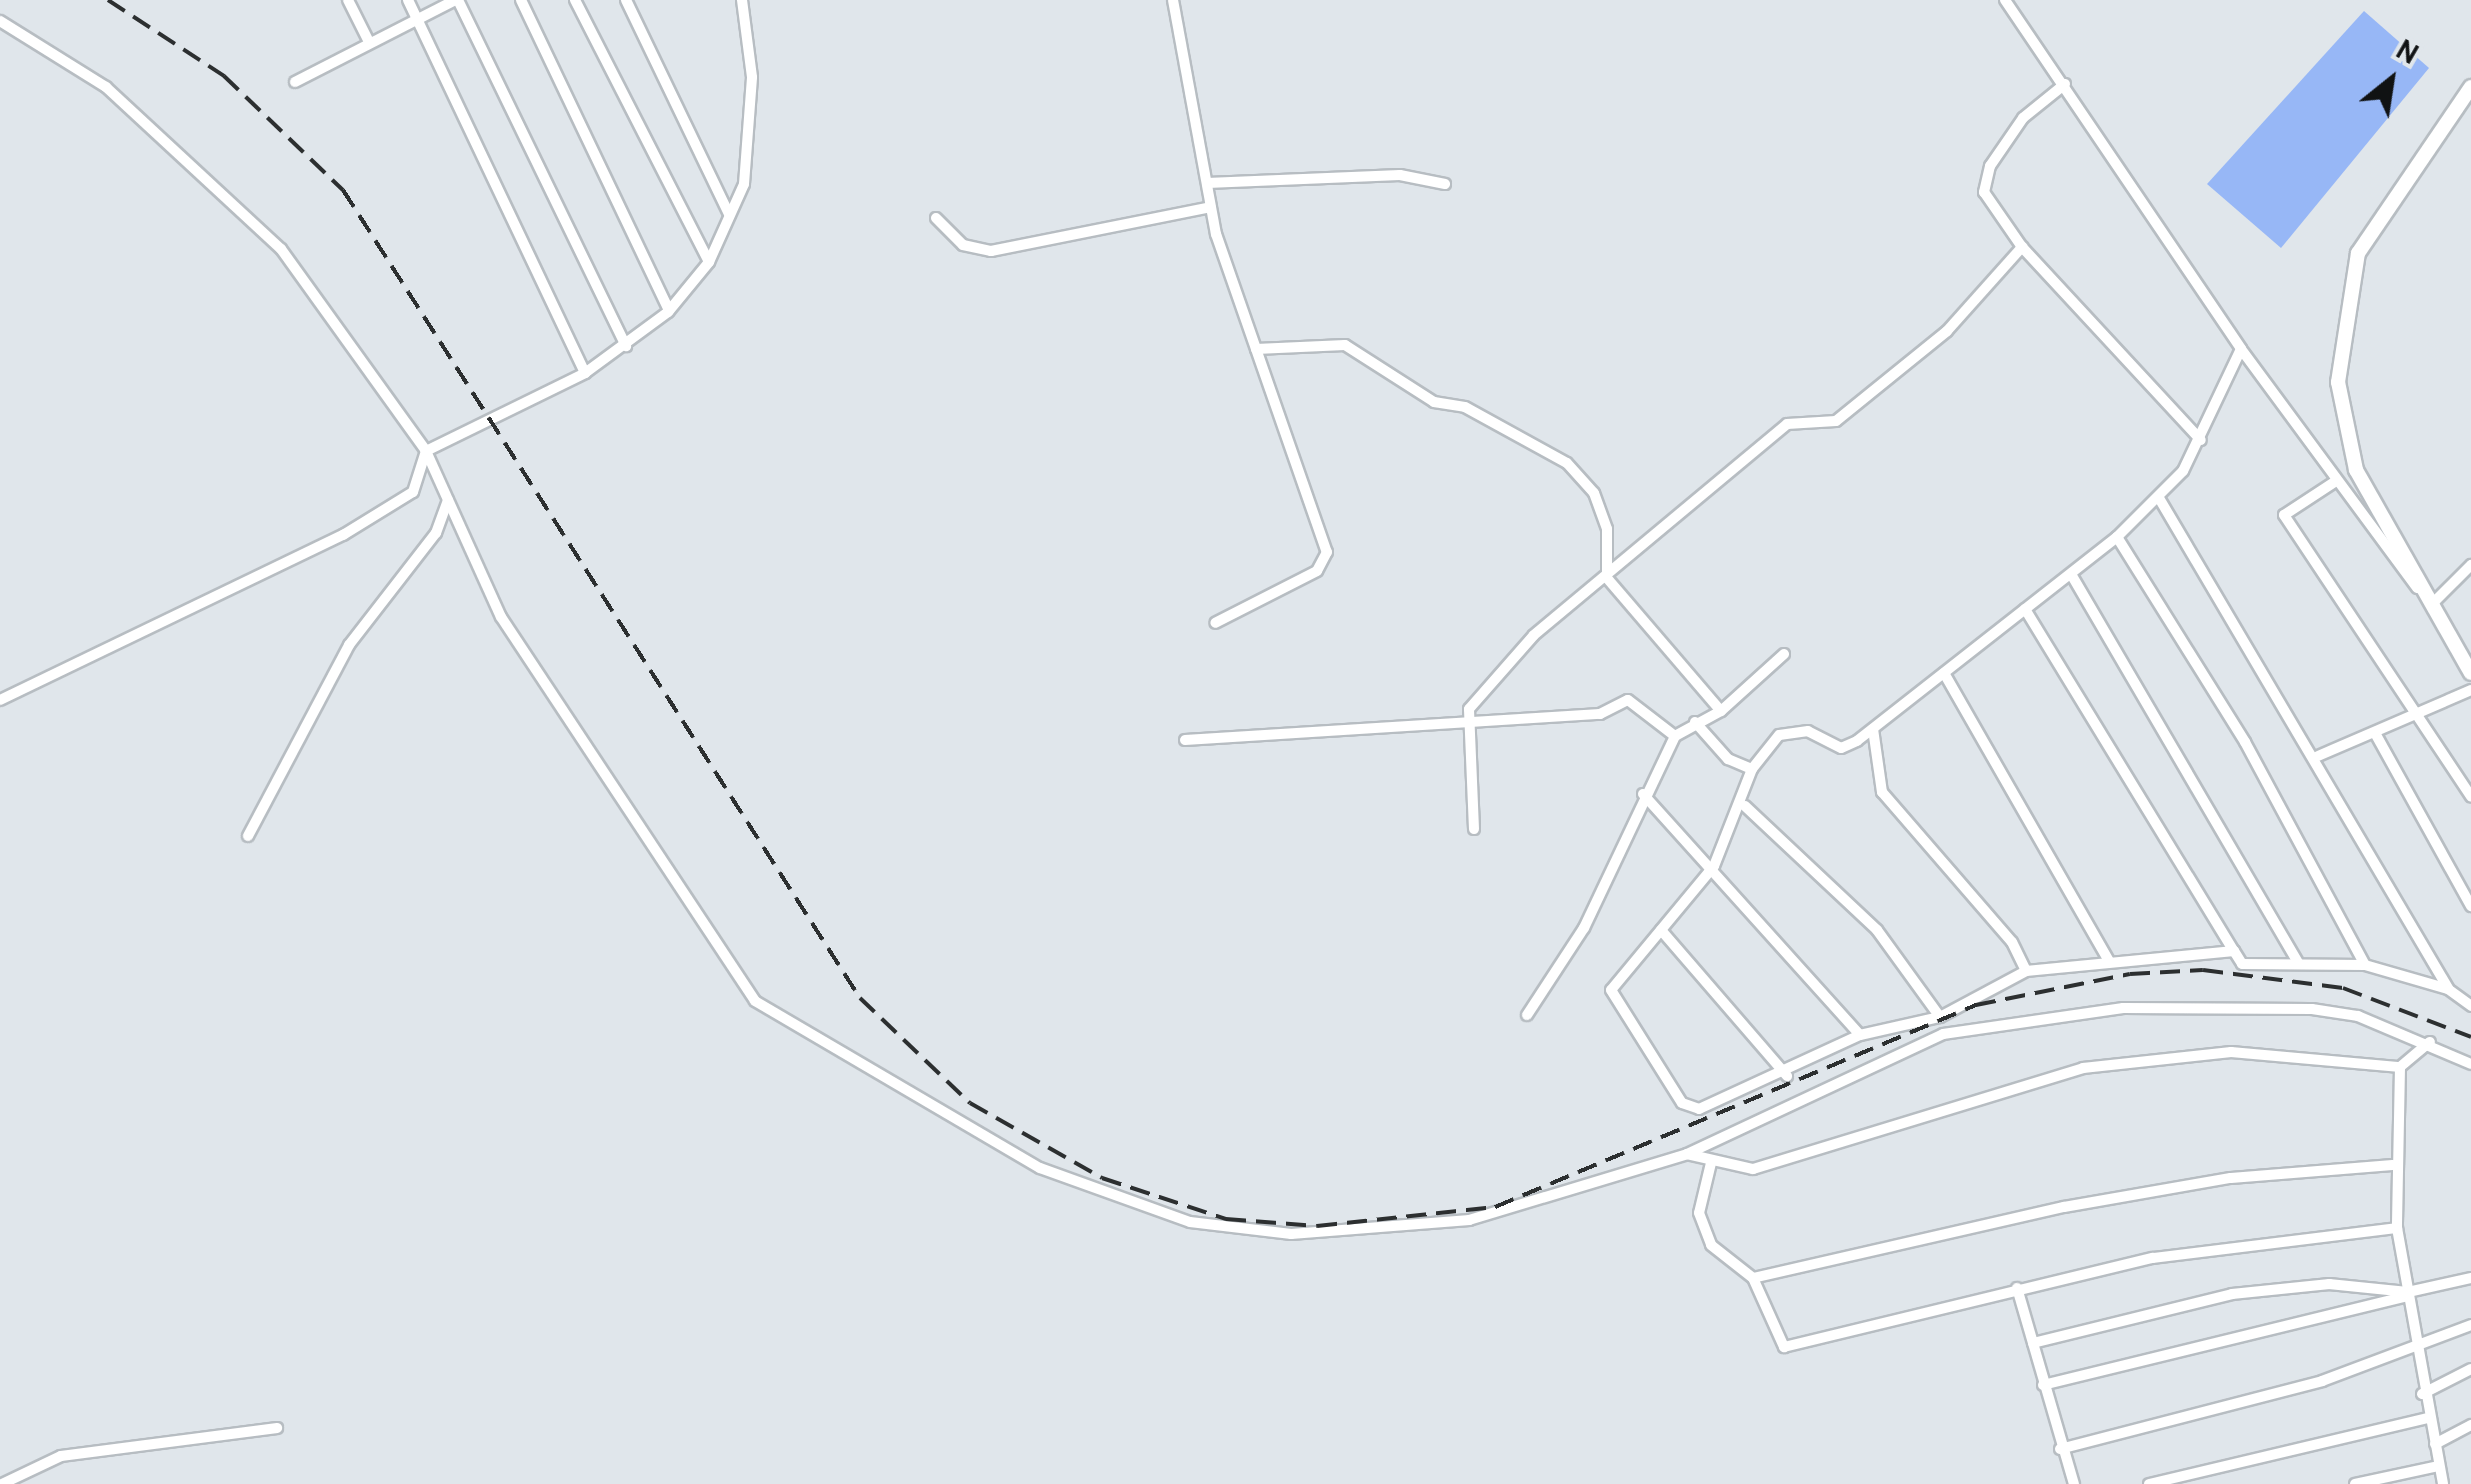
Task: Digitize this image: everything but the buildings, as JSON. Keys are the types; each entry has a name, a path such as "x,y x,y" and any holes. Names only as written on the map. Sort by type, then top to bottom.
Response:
{"street":[{"path":"348,0 369,42"},
{"path":"408,0 585,373"},
{"path":"295,82 456,0 626,346"},
{"path":"521,0 669,310"},
{"path":"575,0 709,262"},
{"path":"626,0 729,214"},
{"path":"0,700 343,535 413,492 426,451 585,373 669,310 709,262 729,214 752,130 742,0"},
{"path":"1172,0 1211,207 1325,563 1215,623"},
{"path":"2005,0 2241,350 2432,606"},
{"path":"2014,10 2022,0"},
{"path":"0,20 106,87 281,248 426,451 501,617 754,1001 1040,1168 1190,1222 1291,1234 1469,1220 1687,1154 1960,1031 2123,1008 2312,1009 2430,1042 2471,1064"},
{"path":"2065,84 2022,118 1983,181 2022,247 2201,440"},
{"path":"2471,87 2358,254 2338,338 2342,426 2356,470 2471,672"},
{"path":"1207,183 1400,176 1445,184"},
{"path":"936,218 964,245 990,251 1211,207"},
{"path":"1474,830 1466,721 1534,635 1787,424 1836,421 1947,330 2022,247"},
{"path":"1256,349 1344,345 1434,402 1465,407 1567,462 1594,493 1607,529 1607,578 1721,711"},
{"path":"2234,950 2137,966 2109,961 2026,971 1940,1017 1860,1036 1787,1076 1699,1110 1682,1103 1611,990 1714,866 1745,806 1752,769 1779,735 1808,731 1841,748 1873,729 2117,537 2160,498 2201,440 2241,350"},
{"path":"2336,481 2284,515 2424,717 2471,796"},
{"path":"2160,498 2318,756 2448,988 2471,1006"},
{"path":"248,836 348,645 436,533 448,500"},
{"path":"2117,537 2245,742 2365,966"},
{"path":"2432,606 2471,565"},
{"path":"2071,574 2298,963"},
{"path":"2025,609 2242,964 2365,966 2448,988"},
{"path":"1528,1015 1584,928 1643,794 1675,736 1721,711 1784,654"},
{"path":"1944,673 2109,961"},
{"path":"2318,756 2424,717 2471,690"},
{"path":"1185,740 1600,714 1628,700 1675,736"},
{"path":"1696,722 1728,758 1752,769"},
{"path":"1873,729 1882,792 2012,942 2026,971"},
{"path":"2374,734 2471,906"},
{"path":"1643,794 1714,866 1860,1036"},
{"path":"1745,806 1877,930 1940,1017"},
{"path":"1661,930 1787,1076"},
{"path":"1687,1154 1711,1163 1753,1169 2082,1068 2232,1052 2400,1067 2430,1042"},
{"path":"2400,1067 2392,1165 2397,1228 2414,1350 2443,1484"},
{"path":"1711,1163 1699,1213 1711,1245 1753,1278 1784,1346 2153,1258 2397,1228"},
{"path":"1753,1278 2064,1206 2231,1178 2392,1165"},
{"path":"2044,1385 2471,1278"},
{"path":"2032,1343 2232,1294 2330,1284 2408,1294"},
{"path":"2018,1288 2060,1449 2074,1484"},
{"path":"2060,1449 2414,1350 2471,1325"},
{"path":"2422,1394 2471,1369"},
{"path":"2149,1484 2428,1418"},
{"path":"2435,1444 2471,1426"},
{"path":"2,1484 61,1456 277,1428"},
{"path":"2355,1484 2438,1466"}],"water":[{"path":"2364,11 2429,68 2281,248 2207,184"}],"railway":[{"path":"108,0 224,76 343,190 860,998 970,1103 1102,1178 1226,1219 1317,1226 1495,1207 1976,1005 2130,974 2203,970 2343,988 2471,1037"}]}
